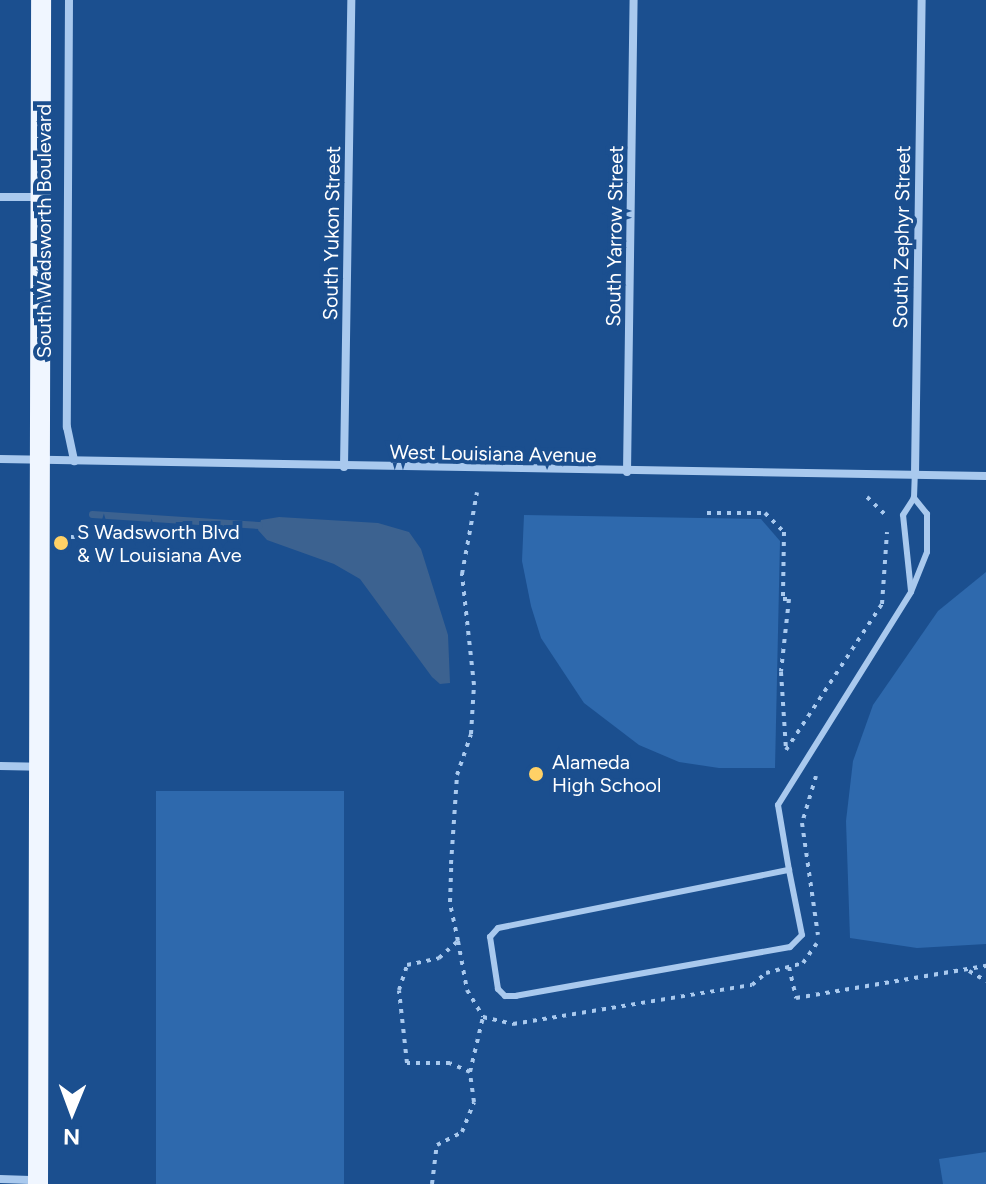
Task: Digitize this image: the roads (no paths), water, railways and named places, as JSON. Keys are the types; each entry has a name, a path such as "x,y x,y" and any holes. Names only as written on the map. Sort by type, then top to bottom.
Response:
{"main road":[{"name":"South Wadsworth Boulevard","path":"38,1182 43,197 41,0"}],"street":[{"name":"South Wadsworth Boulevard","path":"69,0 67,427 74,461"},
{"name":"South Yukon Street","path":"344,467 351,0"},
{"name":"South Yarrow Street","path":"627,472 634,0"},
{"name":"South Zephyr Street","path":"915,475 922,0"},
{"path":"0,197 43,197"},
{"name":"West Louisiana Avenue","path":"0,459 986,476"},
{"path":"0,766 39,767"},
{"path":"0,1179 38,1182"}],"lane":[{"path":"911,592 903,515 914,498 915,475"},
{"path":"789,870 498,928 490,937 498,989 505,996 516,996 790,947 802,935 778,805 911,592 927,552 927,514 914,498"}],"waterway":[{"path":"92,514 259,525"}],"place":[{"name":"S Wadsworth Blvd & W Louisiana Ave","path":"61,543"},
{"name":"Alameda High School","path":"536,774"}]}
